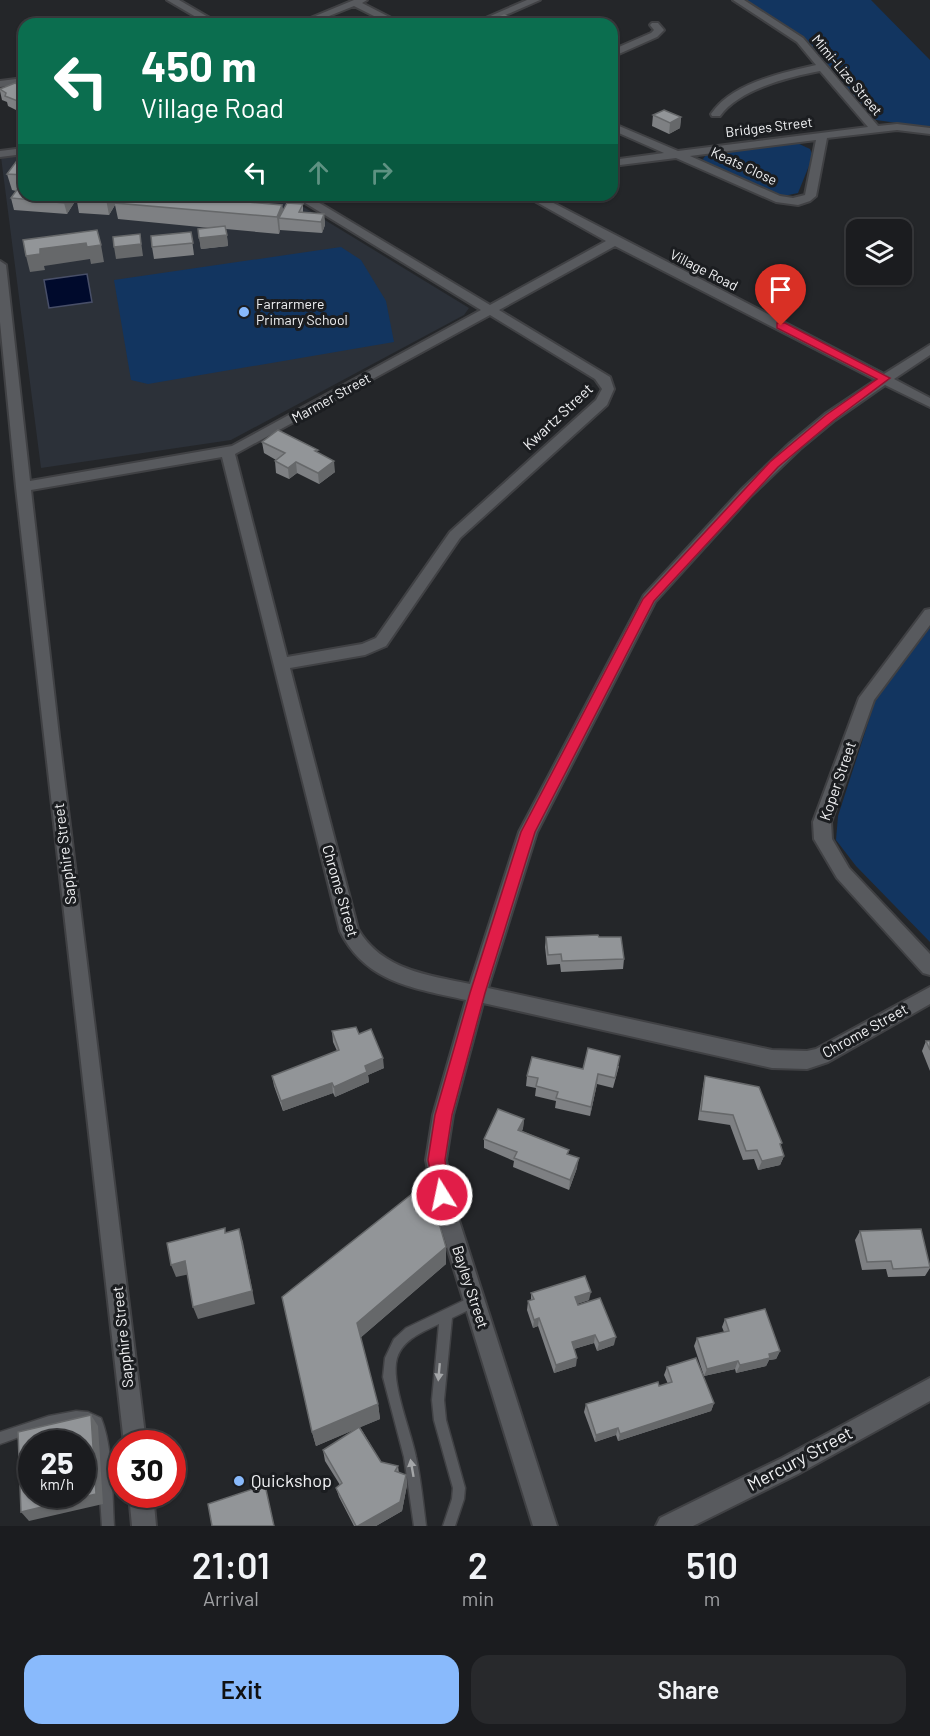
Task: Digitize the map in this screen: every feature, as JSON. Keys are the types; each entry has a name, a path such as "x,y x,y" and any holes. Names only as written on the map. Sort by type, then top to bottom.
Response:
{"street":[{"path":"172,0 204,18"},
{"path":"492,18 536,0"},
{"name":"Mimi-Lize Street","path":"738,0 795,36 875,129"},
{"path":"317,18 358,2 387,18"},
{"path":"618,51 654,35 659,30 655,25"},
{"path":"716,114 723,104 775,77 823,67"},
{"path":"0,84 18,82"},
{"name":"Bridges Street","path":"618,162 875,129 897,127 930,131"},
{"path":"618,129 674,154"},
{"name":"Keats Close","path":"674,154 698,162 776,198 797,202 810,196 822,136"},
{"path":"0,154 18,152"},
{"name":"Kwartz Street","path":"282,664 365,650 381,642 455,535 605,398 608,389 605,380 600,376 308,201"},
{"name":"Village Road","path":"541,201 930,403"},
{"name":"Marmer Street","path":"23,487 228,453 615,241"},
{"name":"Sapphire Street","path":"0,265 23,487 133,1430"},
{"name":"Bayley Street","path":"545,1526 446,1211 436,1160 443,1115 477,993 528,832 649,599 774,465 830,417 884,378 930,349"},
{"name":"Chrome Street","path":"228,453 349,931 356,945 370,961 386,970 477,993 789,1061 807,1060 833,1051 930,995"},
{"name":"Koper Street","path":"930,614 867,698 822,822 823,839 843,873 930,967"},
{"name":"Mercury Street","path":"668,1526 790,1466 930,1389"},
{"path":"142,1508 144,1526"}],"lane":[{"path":"420,1526 410,1457 389,1377 391,1358 398,1343 411,1332 475,1301"},
{"path":"446,1314 438,1400 440,1420 459,1488 458,1499 449,1526"},
{"path":"0,1438 70,1417 83,1416 97,1422 102,1440 108,1526"}],"shaded area":[{"path":"741,0 871,0 930,60 930,128 870,119 798,35"},
{"path":"795,142 810,149 813,156 798,193 779,197 705,164 703,159 712,153"},
{"name":"Farrarmere Primary School","path":"18,155 18,201 294,201 469,308 464,315 231,440 41,468 1,157"},
{"path":"341,247 361,260 386,301 394,342 148,384 131,380 114,280"},
{"path":"87,274 92,302 49,308 44,280"},
{"path":"930,616 930,942 856,866 836,840 838,816 880,686"}],"building":[{"path":"15,83 18,84 18,101 5,96 6,93 0,89"},
{"path":"664,110 681,117 670,123 653,115"},
{"path":"18,159 18,175 7,174"},
{"path":"18,188 18,199 11,198"},
{"path":"116,201 236,201 282,205 277,217 115,203"},
{"path":"287,203 303,204 299,212 324,214 321,222 279,218"},
{"path":"225,226 227,235 199,238 198,229"},
{"path":"97,230 101,245 87,247 86,243 40,249 40,254 26,256 23,240"},
{"path":"191,232 193,243 152,247 151,236"},
{"path":"140,234 141,244 114,247 113,237"},
{"path":"278,430 318,450 315,451 334,461 318,473 296,462 288,468 275,461 285,453 262,442"},
{"path":"598,935 599,937 621,937 624,959 562,961 561,954 548,955 546,937"},
{"path":"356,1027 359,1034 371,1029 383,1058 365,1066 367,1072 334,1087 332,1083 281,1101 272,1076 339,1050 332,1031"},
{"path":"588,1048 620,1056 615,1078 598,1074 591,1107 556,1098 558,1092 536,1086 538,1078 527,1076 532,1057 583,1069"},
{"path":"705,1076 759,1087 782,1143 780,1144 784,1156 762,1161 757,1150 746,1151 733,1115 701,1111"},
{"path":"498,1109 524,1119 518,1130 569,1150 567,1154 579,1158 570,1180 514,1158 517,1152 484,1139"},
{"path":"427,1182 446,1247 357,1323 378,1404 312,1432 282,1297"},
{"path":"225,1228 225,1233 239,1229 252,1291 193,1307 185,1261 171,1265 167,1243"},
{"path":"921,1229 930,1267 893,1269 891,1261 867,1262 860,1231"},
{"path":"585,1276 591,1292 575,1297 578,1305 600,1298 616,1337 599,1343 595,1335 572,1342 577,1358 556,1365 539,1318 534,1320 528,1301 534,1299 531,1293"},
{"path":"765,1309 780,1351 769,1354 770,1358 740,1365 738,1361 707,1369 697,1338 729,1331 725,1319"},
{"path":"696,1358 714,1403 620,1434 618,1428 596,1435 586,1404 658,1382 659,1386 672,1382 667,1367"},
{"path":"91,1415 92,1430 27,1430"},
{"path":"359,1427 381,1462 398,1466 395,1471 406,1475 400,1502 356,1526 336,1488 342,1483 323,1450"},
{"path":"265,1485 274,1526 212,1526 208,1504"},
{"path":"21,1508 38,1508 21,1512"}],"place":[{"name":"Farrarmere Primary School","path":"244,312"},
{"name":"Quickshop","path":"239,1481"}],"route":[{"path":"442,1195 436,1160 443,1115 477,993 528,832 649,599 774,465 830,417 884,378 781,326"}]}
